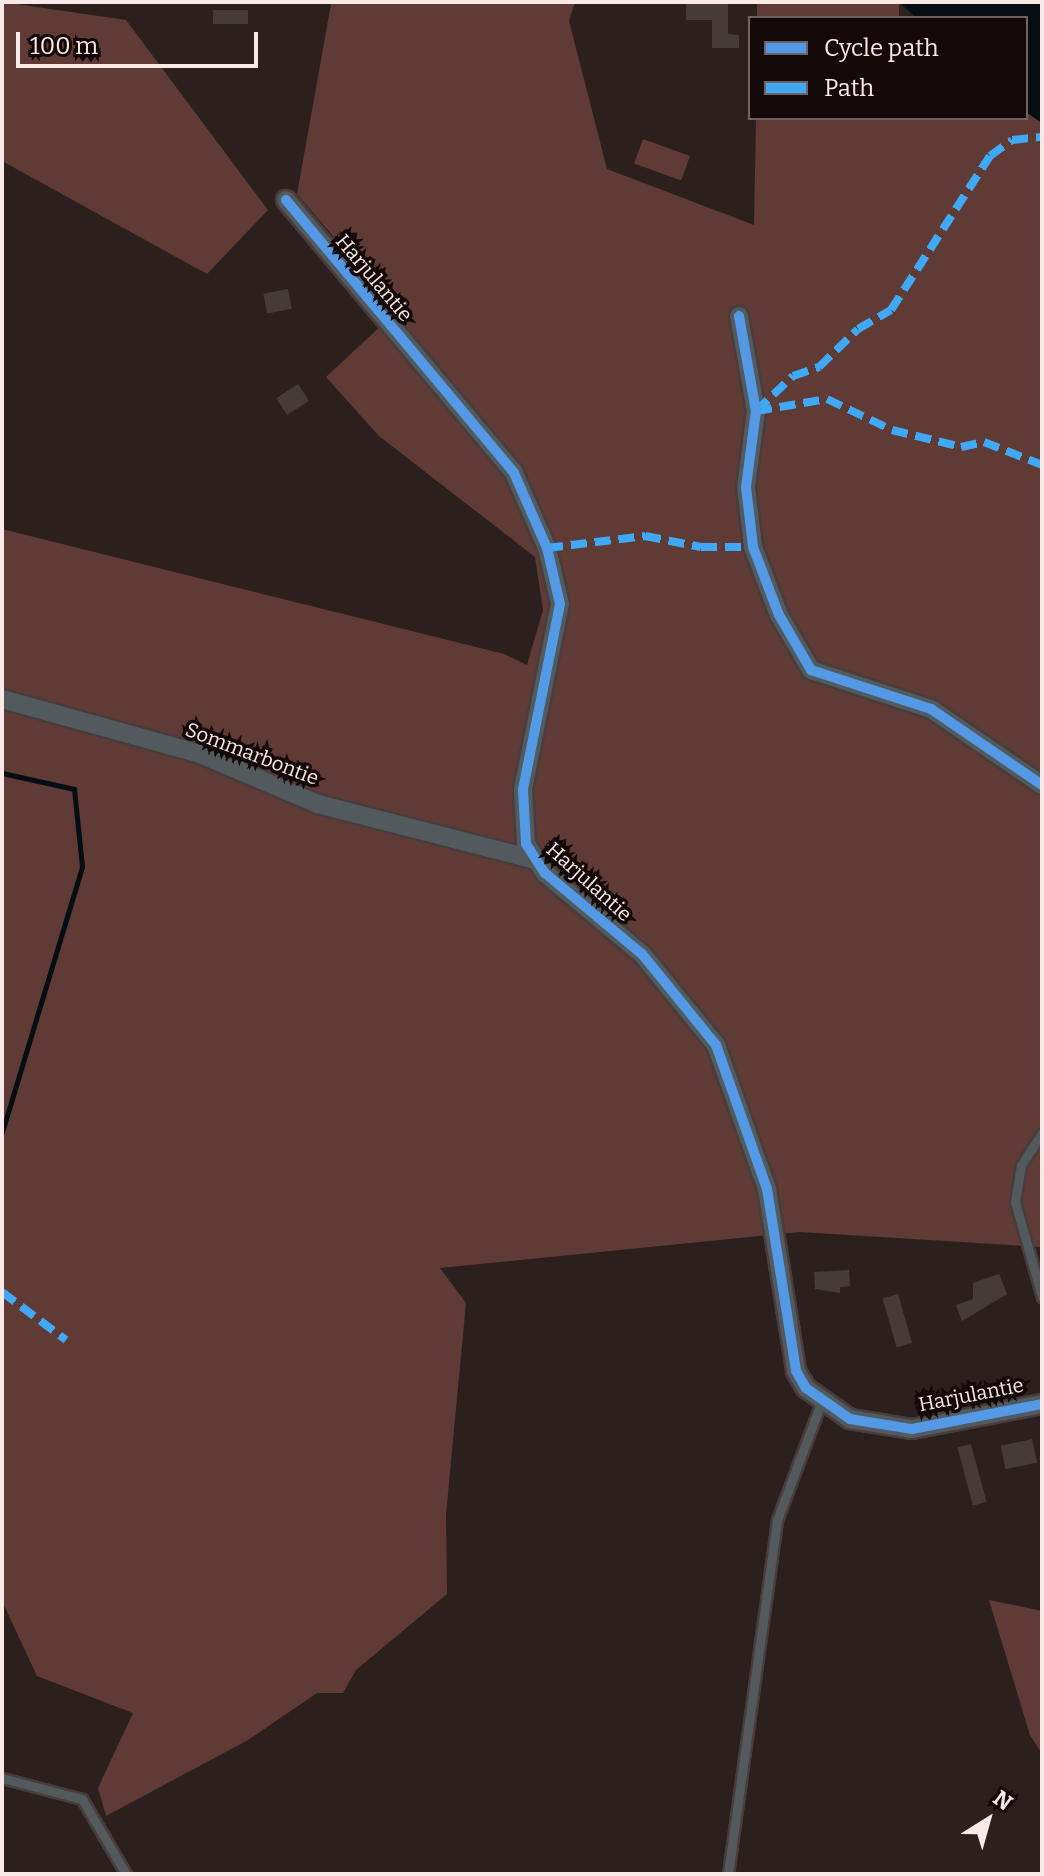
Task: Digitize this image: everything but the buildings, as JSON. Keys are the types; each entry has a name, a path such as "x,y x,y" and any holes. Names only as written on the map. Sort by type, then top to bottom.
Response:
{"street":[{"name":"Harjulantie","path":"286,200 514,473 547,548 560,604 523,790 532,859 642,954 716,1045 767,1189 796,1371 821,1403 850,1419 912,1429 1042,1404"},
{"path":"739,316 756,411 746,487 753,547 779,615 811,670 931,709 1042,785"},
{"name":"Sommarbontie","path":"2,699 200,754 289,795 532,859"}],"lane":[{"path":"1042,1133 1021,1165 1015,1202 1042,1297"},
{"path":"728,1874 777,1520 821,1403"},
{"path":"2,1778 82,1799 126,1874"}],"shaded area":[{"path":"2,2 126,20 268,210 207,274 2,161"},
{"path":"575,2 569,21 607,169 754,225 756,120 1028,120 1028,113 1042,123 1042,1247 800,1232 440,1268 466,1303 446,1514 447,1594 356,1670 343,1693 317,1693 248,1740 106,1816 98,1788 133,1713 37,1676 2,1601 2,529 504,654 527,665 543,610 535,557 379,436 326,377 397,311 297,194 331,4"},
{"path":"757,2 899,2 899,16 757,16"},
{"path":"899,2 1042,2 1042,123 1028,113 1028,16 914,16"},
{"path":"643,139 690,156 681,181 634,163"},
{"path":"989,1600 1042,1611 1042,1754 1030,1735"}],"waterway":[{"path":"2,773 74,789 82,867 2,1132"}],"marked path":[{"path":"756,411 793,376 819,367 858,329 891,310 990,156 1012,140 1042,137"},
{"path":"756,411 827,399 892,430 961,447 984,442 1042,465"},
{"path":"547,548 645,536 701,547 753,547"},
{"path":"2,1292 66,1340"}],"cycle path":[{"path":"286,200 514,473 547,548 560,604 523,790 526,844 545,873 642,954 716,1045 767,1189 796,1371 806,1388 850,1419 912,1429 1042,1404"},
{"path":"739,316 756,411 746,487 753,547 779,615 811,670 931,709 1042,785"}]}
